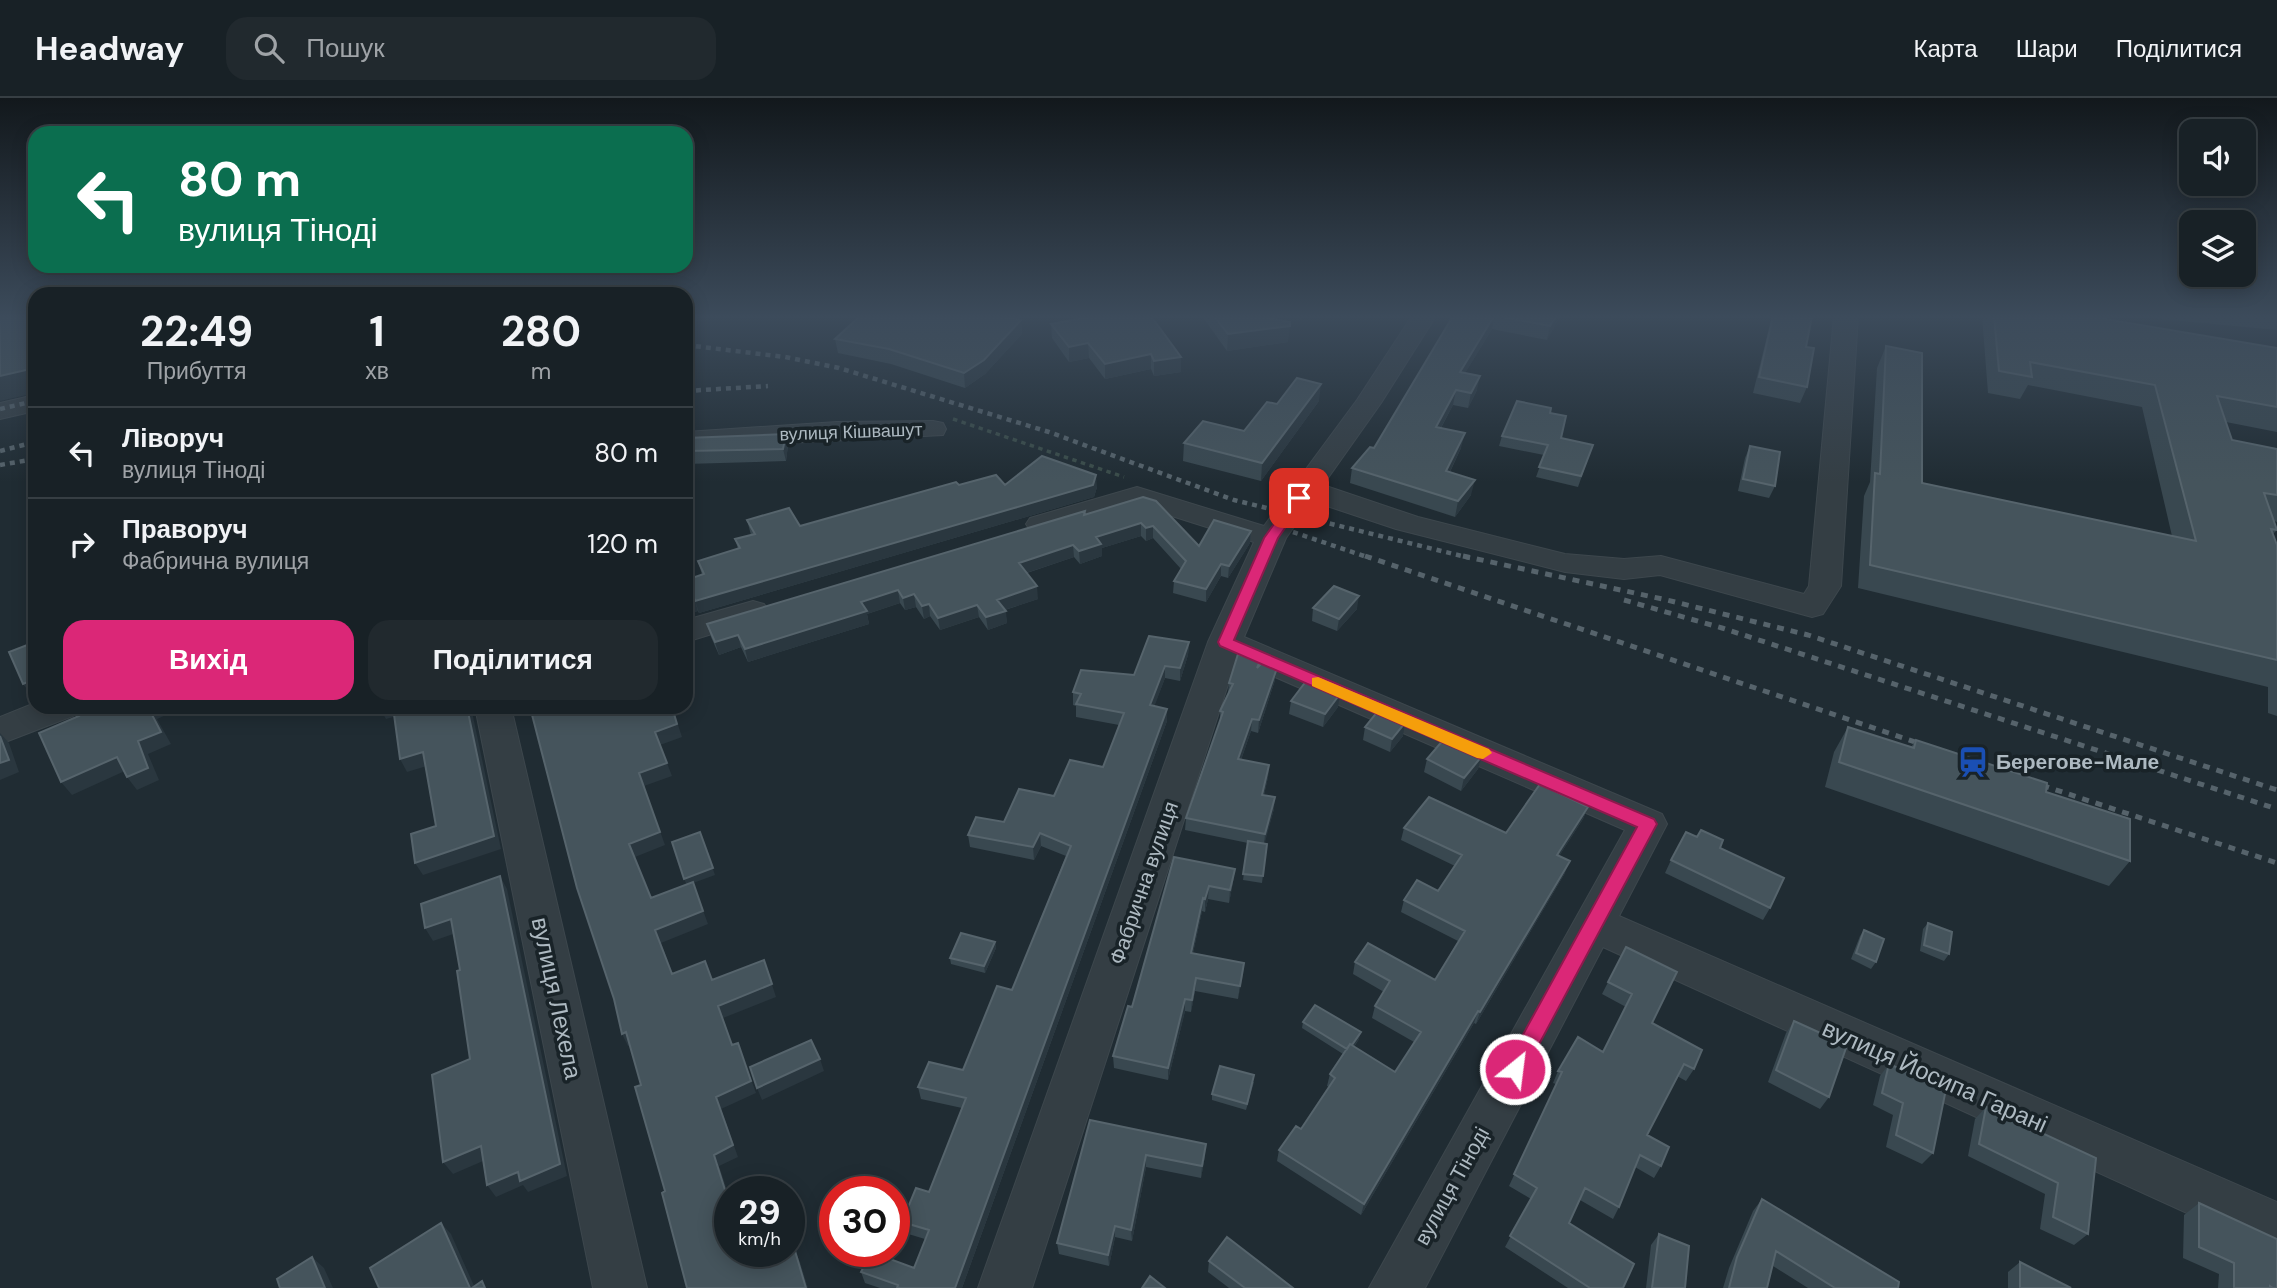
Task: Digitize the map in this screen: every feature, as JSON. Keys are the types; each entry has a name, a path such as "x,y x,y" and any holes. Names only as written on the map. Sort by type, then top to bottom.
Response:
{"street":[{"name":"Фабрична вулиця","path":"1005,1288 1225,642 1271,538 1386,372"},
{"path":"1306,489 1406,523 1565,563 1624,569 1661,565 1812,607 1825,586 1842,372"},
{"path":"0,411 28,405"},
{"name":"вулиця Кішвашут","path":"693,440 837,430 933,429"},
{"path":"1017,532 1134,488 1271,538"},
{"path":"693,629 779,603"},
{"name":"вулиця Тіноді","path":"1225,642 1648,824 1396,1288"},
{"path":"0,732 43,714"},
{"name":"вулиця Лехела","path":"495,714 620,1288"},
{"name":"вулиця Йосипа Гарані","path":"1594,924 2277,1228"}],"path":[{"path":"933,429 947,417 1134,488"}],"building":[{"path":"0,372 20,372 0,376"},
{"path":"1420,372 1460,372 1480,376 1471,393 1456,390 1436,427 1465,433 1446,471 1475,480 1458,501 1352,468 1370,447 1374,448"},
{"path":"1760,372 1810,372 1807,387 1759,377"},
{"path":"1885,372 1922,372 1922,483 2196,541 2155,385 2082,372 2277,372 2277,407 2217,396 2232,440 2277,449 2277,495 2264,493 2277,530 2271,529 2277,545 2277,660 1870,565 1875,473 1880,474"},
{"path":"2002,372 2031,372 2032,377"},
{"path":"1297,378 1321,384 1262,463 1184,443 1203,421 1244,431 1267,402 1277,404"},
{"path":"1517,401 1551,408 1550,413 1566,416 1561,438 1593,445 1581,476 1539,467 1548,445 1502,436"},
{"path":"786,434 783,449 693,451 693,438"},
{"path":"1750,446 1780,452 1775,486 1743,479"},
{"path":"1042,456 1096,475 1093,485 695,601 693,598 693,578 704,574 698,561 740,548 735,539 755,534 747,520 789,508 800,526 956,482 959,485 996,475 1005,485"},
{"path":"1143,497 1156,501 1199,546 1214,520 1251,531 1229,566 1221,564 1206,589 1174,581 1186,561 1153,526 1146,528 1141,523 1096,537 1101,544 1079,551 1073,545 1019,563 1037,586 997,600 1006,611 986,617 977,605 938,618 929,604 922,606 914,594 903,598 898,590 861,602 867,611 745,649 738,635 715,642 707,624 1085,511 1084,515"},
{"path":"1334,586 1359,596 1339,619 1313,608"},
{"path":"1149,636 1189,642 1180,668 1165,666 1150,705 1167,709 955,1288 897,1288 898,1285 861,1272 864,1267 914,1268 929,1230 910,1224 910,1203 916,1188 929,1192 966,1098 918,1087 929,1062 963,1070 997,986 1012,990 1071,846 1040,833 1033,847 968,835 976,817 1004,822 1019,789 1054,796 1070,760 1103,767 1124,713 1076,704 1081,694 1073,692 1081,670 1134,675"},
{"path":"28,645 28,682 23,684 9,652"},
{"path":"1238,654 1260,661 1257,668 1263,662 1277,668 1259,720 1252,719 1238,759 1269,765 1262,795 1275,797 1265,834 1186,818 1223,712 1220,711 1233,684 1229,683"},
{"path":"1307,680 1340,694 1325,714 1291,701"},
{"path":"1378,711 1405,723 1392,739 1365,727"},
{"path":"78,714 152,714 161,732 138,741 148,768 127,777 117,757 61,782 39,733 79,716"},
{"path":"394,714 468,714 494,836 415,863 411,834 436,826 423,752 400,759"},
{"path":"532,714 674,714 677,724 655,732 667,763 639,773 660,832 629,844 651,898 693,882 703,911 655,930 672,974 705,961 712,980 764,960 772,984 718,1006 732,1045 738,1043 751,1081 716,1097 733,1145 714,1155 721,1176 714,1176 714,1267 800,1267 806,1288 687,1288 662,1193 665,1191 635,1087 641,1085 626,1032 622,1034 614,999 577,888"},
{"path":"1848,727 1914,748 1916,740 2047,783 2046,792 2130,819 2130,861 1839,762"},
{"path":"0,736 9,760 0,763"},
{"path":"1444,739 1482,756 1464,778 1427,759"},
{"path":"1540,784 1588,807 1557,855 1570,861 1364,1204 1279,1150 1296,1126 1301,1129 1335,1078 1330,1074 1350,1044 1395,1072 1421,1032 1375,1006 1390,981 1355,962 1368,943 1435,980 1465,931 1404,900 1417,880 1438,891 1462,855 1404,828 1429,797 1506,833"},
{"path":"1701,830 1723,840 1720,848 1784,878 1770,908 1671,860 1686,832 1697,837"},
{"path":"700,832 713,868 684,879 672,842"},
{"path":"1248,841 1267,844 1263,876 1243,874"},
{"path":"1174,857 1235,869 1230,890 1209,886 1205,899 1203,898 1191,953 1244,963 1240,986 1196,978 1192,1000 1185,999 1168,1068 1113,1056 1128,1006 1132,1007"},
{"path":"500,876 560,1164 520,1181 518,1172 487,1185 481,1146 443,1162 432,1075 470,1059 451,919 425,928 421,904"},
{"path":"1928,923 1952,932 1949,954 1924,945"},
{"path":"1864,930 1884,939 1876,962 1856,953"},
{"path":"961,933 995,942 984,966 950,958"},
{"path":"1626,947 1677,972 1652,1023 1702,1050 1694,1069 1684,1064 1647,1135 1669,1147 1661,1166 1640,1155 1619,1207 1585,1188 1569,1223 1634,1264 1623,1288 1590,1288 1510,1236 1537,1188 1514,1174 1562,1072 1558,1071 1578,1037 1603,1052 1632,994 1608,982"},
{"path":"1315,1005 1361,1032 1352,1045 1347,1049 1303,1022"},
{"path":"1794,1021 1847,1045 1829,1097 1776,1070"},
{"path":"811,1040 820,1059 757,1088 750,1067"},
{"path":"1889,1064 1946,1089 1933,1153 1896,1135 1903,1103 1882,1093"},
{"path":"1220,1066 1254,1075 1247,1104 1212,1094"},
{"path":"1986,1107 2096,1158 2088,1234 2053,1217 2058,1183 1979,1144"},
{"path":"1090,1120 1206,1144 1202,1166 1146,1155 1131,1230 1115,1226 1108,1255 1057,1243"},
{"path":"1762,1199 1899,1282 1898,1288 1835,1288 1776,1251 1767,1288 1729,1288 1737,1257"},
{"path":"2199,1203 2277,1239 2277,1288 2234,1288 2234,1263 2199,1247"},
{"path":"441,1223 470,1288 379,1288 370,1268"},
{"path":"1659,1234 1689,1246 1685,1288 1652,1288"},
{"path":"1227,1237 1293,1288 1245,1288 1209,1261"},
{"path":"312,1257 325,1288 280,1288 277,1279"},
{"path":"2020,1262 2071,1288 2020,1288"},
{"path":"1150,1276 1165,1288 1142,1288"},
{"path":"482,1281 485,1288 472,1288"}],"railway":[{"path":"851,372 1049,432 1234,500 1470,558"},
{"path":"693,391 768,386"},
{"path":"0,409 28,403"},
{"path":"0,451 28,444"},
{"path":"0,465 28,460"},
{"path":"1293,532 1370,558"},
{"path":"1365,556 1933,748"},
{"path":"1463,556 1667,600 1808,635 2277,790"},
{"path":"1624,600 1722,628 2277,809"},
{"path":"2029,781 2277,863"}],"slow traffic":[{"path":"1318,682 1483,753"}],"place":[{"name":"Берегове-Мале","path":"1973,762"}],"route":[{"path":"1299,498 1271,538 1225,642 1648,824 1515,1069"}]}
